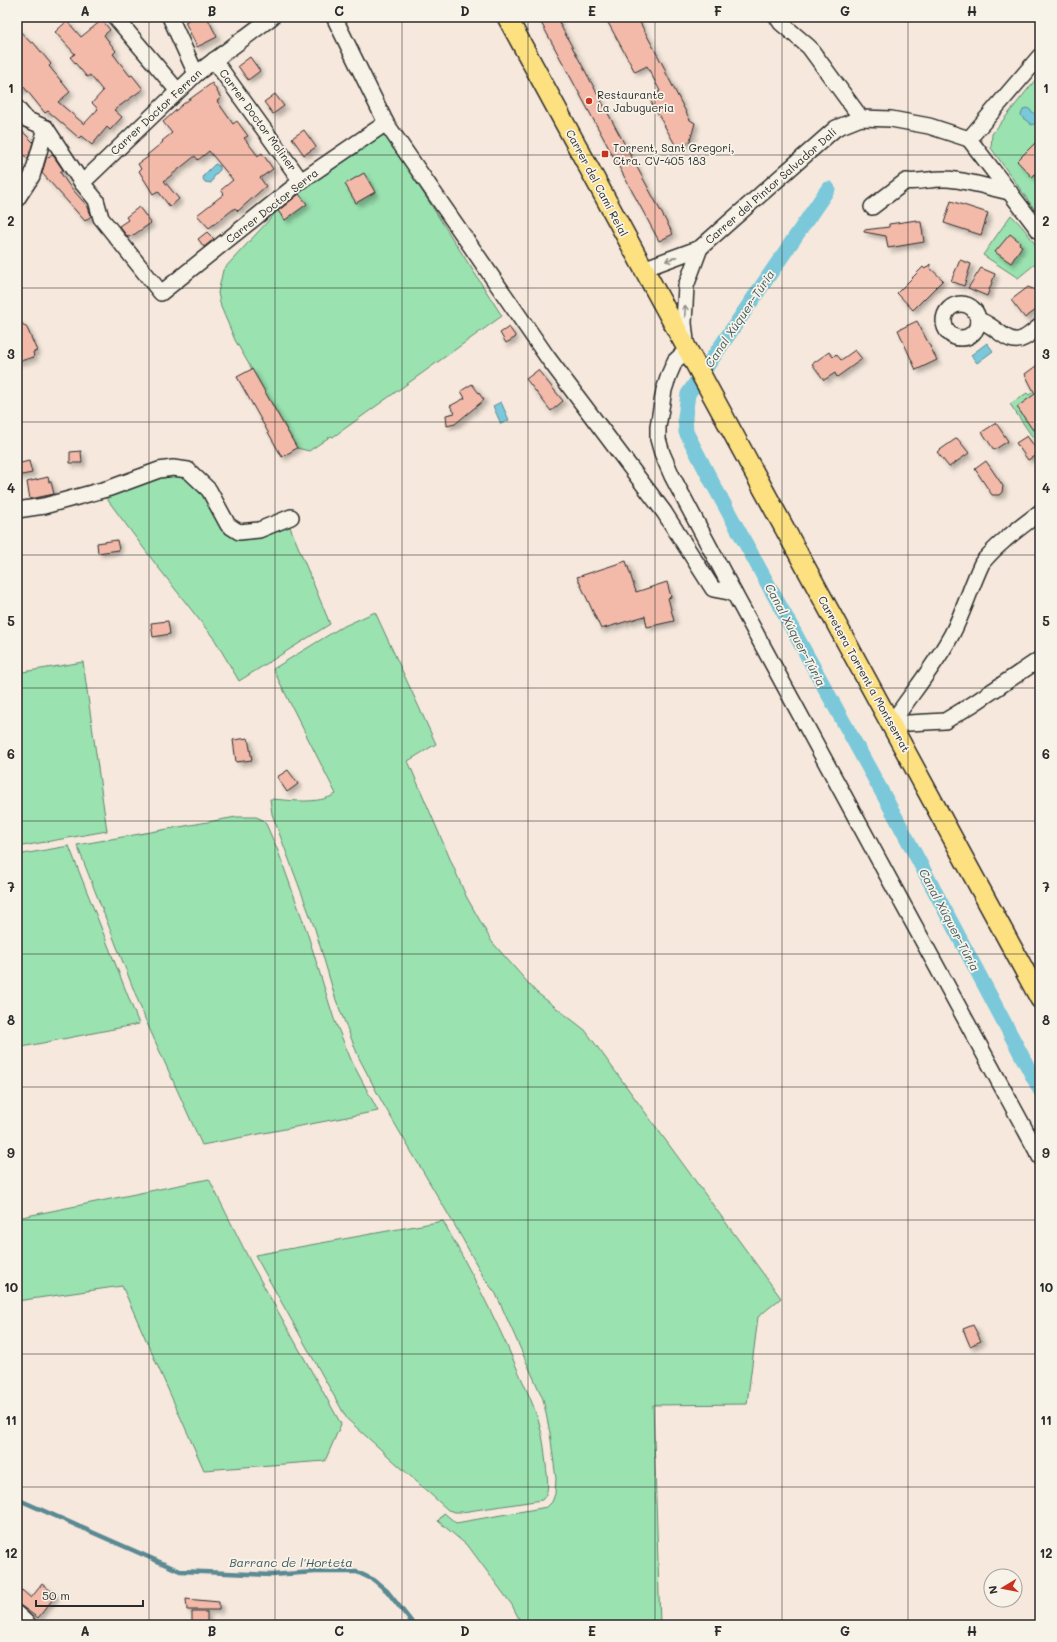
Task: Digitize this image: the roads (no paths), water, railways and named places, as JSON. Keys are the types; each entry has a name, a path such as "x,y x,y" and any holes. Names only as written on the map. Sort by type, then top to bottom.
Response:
{"main road":[{"name":"Carrer del Camí Reial","path":"507,17 689,353"},
{"name":"Carretera Torrent a Montserrat","path":"689,353 1040,1000"}],"street":[{"path":"115,17 177,90"},
{"path":"170,17 196,74"},
{"name":"Carrer Doctor Ferran","path":"82,183 177,90 214,60 272,17"},
{"path":"334,17 386,123 548,358 664,512 713,588 734,593"},
{"path":"777,17 781,23 809,46 861,118"},
{"path":"1040,56 969,139 1040,232"},
{"name":"Carrer Doctor Moliner","path":"214,60 302,181"},
{"path":"17,108 26,119 46,128 82,183"},
{"name":"Carrer del Pintor Salvador Dalí","path":"643,269 700,248 836,128 861,118 891,118 921,124 969,139"},
{"name":"Carrer Doctor Serra","path":"82,183 96,200 101,218 161,293 302,181 386,123"},
{"path":"17,199 32,176 46,128"},
{"path":"872,207 906,181 914,182 945,178 965,181 1010,192"},
{"name":"Carrer del Pintor Salvador Dalí","path":"689,353 684,323 686,286 700,248"},
{"path":"978,320 988,324 998,333 1017,341 1024,338 1040,326"},
{"path":"689,353 676,361 669,376 660,409 658,439 662,453 672,476 1040,1157"},
{"path":"17,510 44,506 110,488 159,470 173,468 188,470 209,490 228,525 239,532 259,530 291,517"},
{"path":"891,724 951,636 961,616 982,563 1008,538 1040,512"},
{"path":"891,724 944,721 973,704 1040,659"},
{"path":"17,1614 28,1625"}],"water":[{"path":"1026,108 1038,117 1038,122 1032,125 1023,118 1021,115 1023,110"},
{"path":"215,164 220,166 220,170 215,175 211,183 205,182 203,179 204,175"},
{"path":"987,343 993,351 977,363 971,355"},
{"path":"501,402 509,420 501,424 493,406"}],"waterway":[{"name":"Canal Xúquer-Túria","path":"828,189 688,394 685,417 686,432 894,814 1040,1090"},
{"name":"Barranc de l'Horteta","path":"17,1499 180,1571 271,1575 315,1572 357,1572 374,1580 387,1591 414,1625"}],"place":[{"name":"Restaurante La Jabugueria","path":"589,101"},
{"name":"Torrent, Sant Gregori, Ctra. CV-405 183","path":"605,154"}]}
